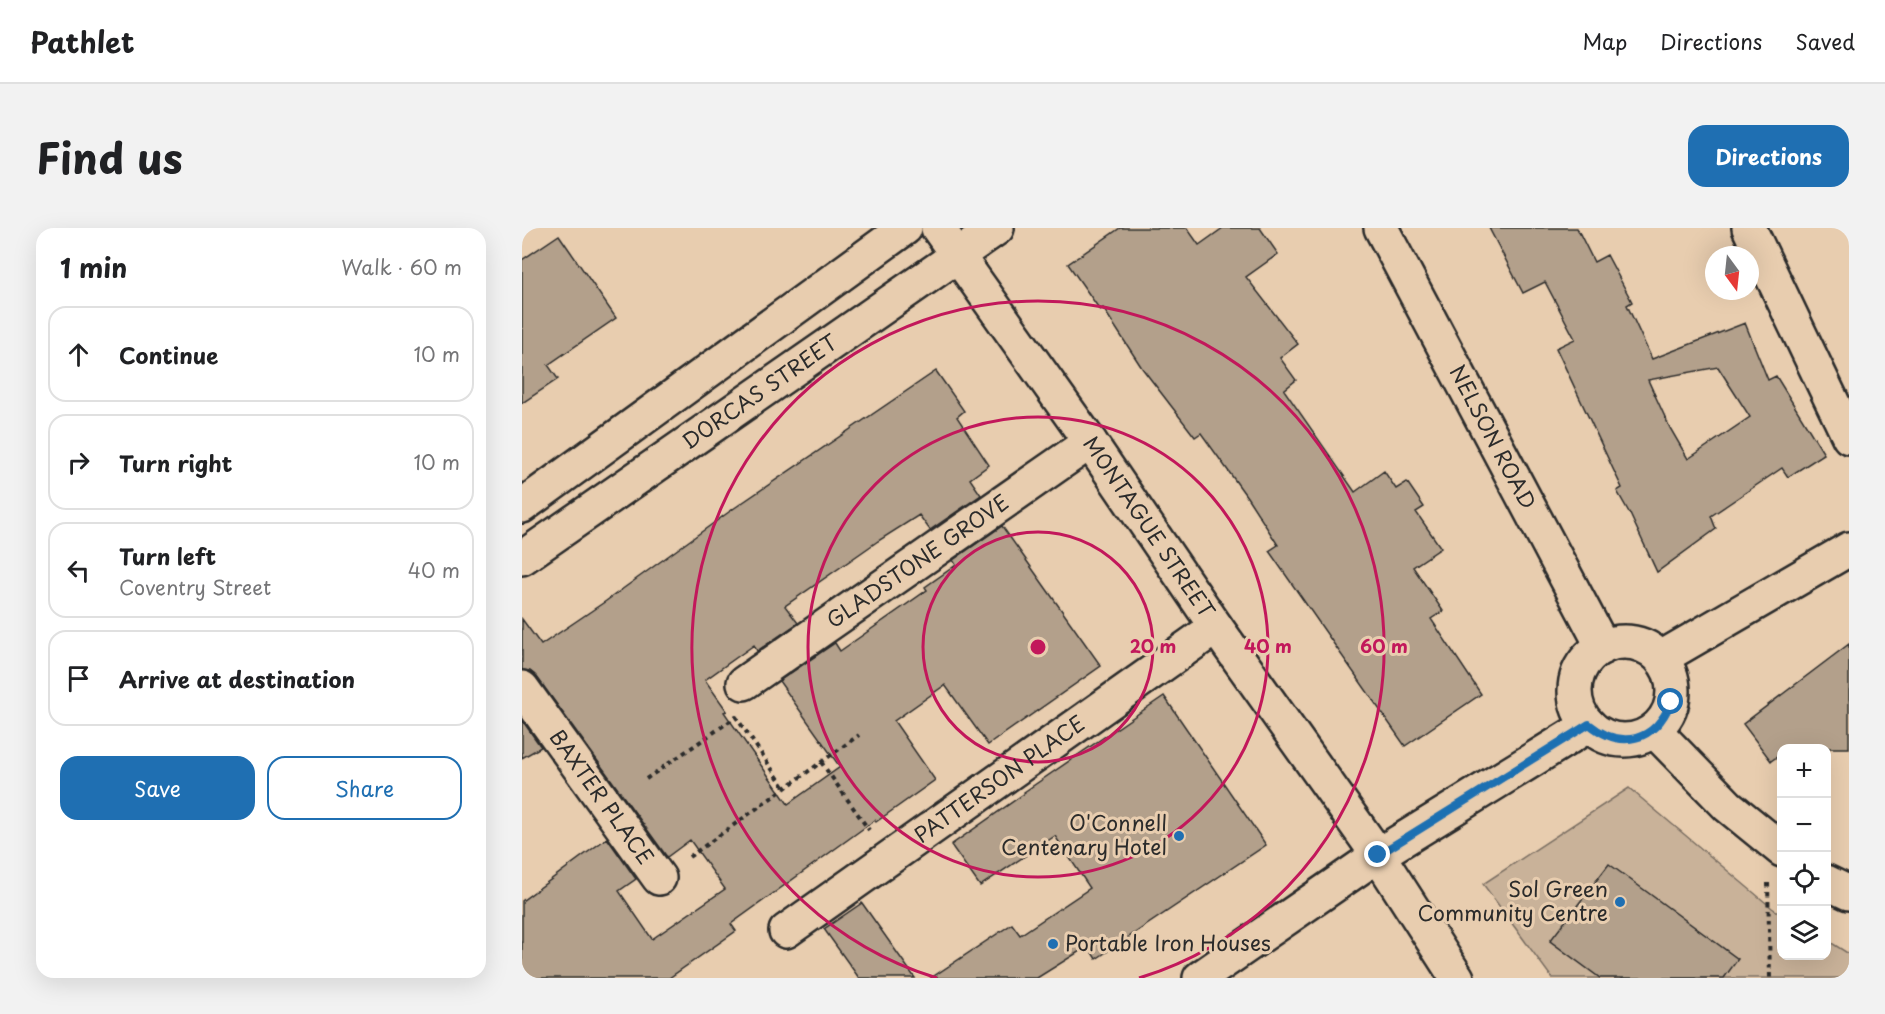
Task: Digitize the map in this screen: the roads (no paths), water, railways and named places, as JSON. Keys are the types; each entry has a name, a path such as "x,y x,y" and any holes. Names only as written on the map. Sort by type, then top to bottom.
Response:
{"street":[{"path":"522,506 905,228"},
{"name":"MONTAGUE STREET","path":"938,228 1378,855 1457,978"},
{"name":"DORCAS STREET","path":"522,558 997,228"},
{"name":"NELSON ROAD","path":"1381,228 1603,647"},
{"path":"1749,228 1849,436"},
{"name":"GLADSTONE GROVE","path":"744,683 1090,442"},
{"path":"1661,658 1849,549"},
{"name":"PATTERSON PLACE","path":"786,931 1216,627"},
{"path":"1618,642 1633,642 1648,648 1661,658 1670,671 1673,687 1671,702 1665,717 1654,730 1628,739 1613,738 1600,734 1580,712 1575,697 1576,682 1581,667 1590,655 1603,647 1618,642"},
{"name":"BAXTER PLACE","path":"522,688 659,878"},
{"path":"1200,978 1378,855 1589,724"},
{"path":"1654,730 1728,807 1774,844"},
{"path":"1831,884 1849,893"}],"place":[{"name":"O'Connell Centenary Hotel","path":"1179,836"},
{"name":"Sol Green Community Centre","path":"1620,902"},
{"name":"Portable Iron Houses","path":"1053,944"}]}
